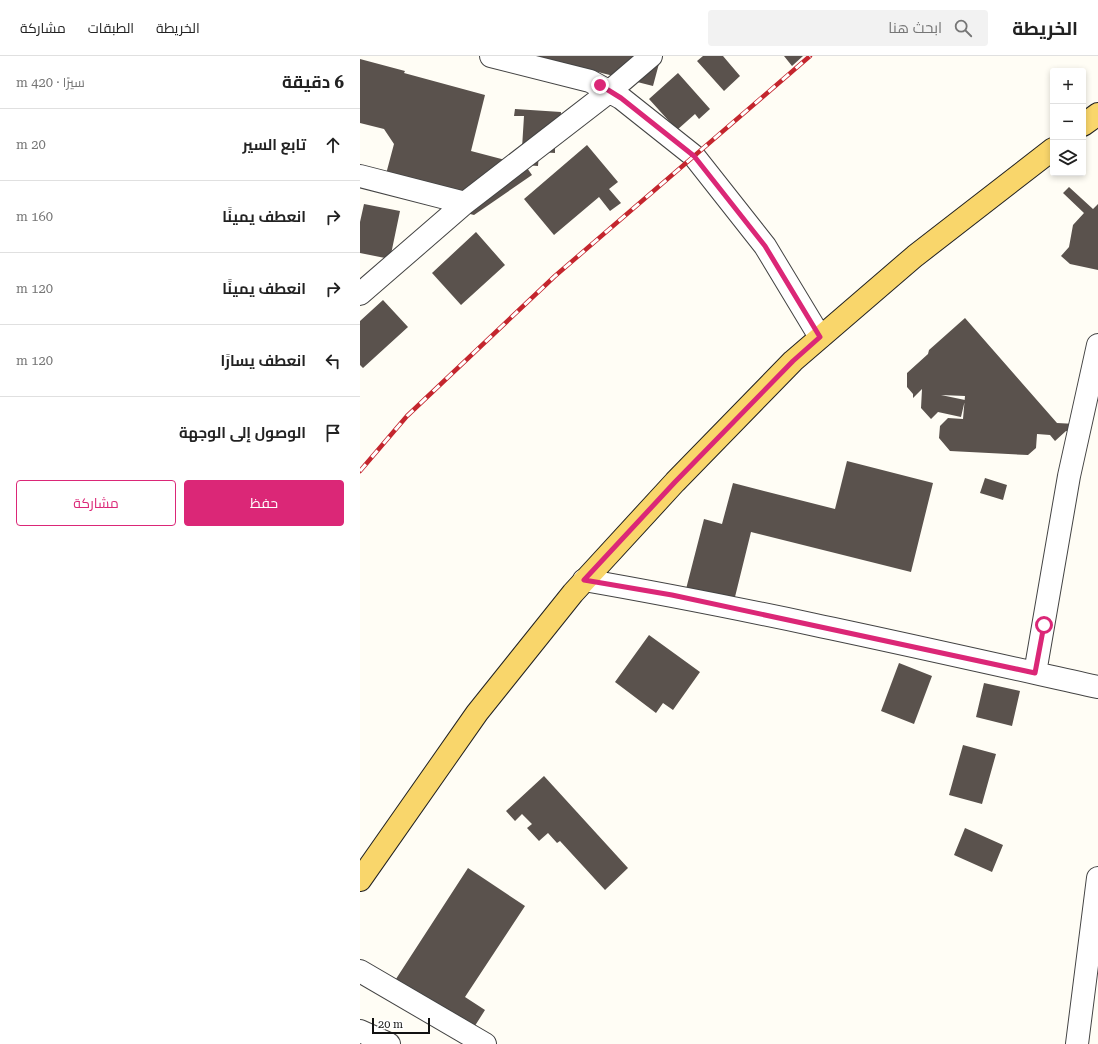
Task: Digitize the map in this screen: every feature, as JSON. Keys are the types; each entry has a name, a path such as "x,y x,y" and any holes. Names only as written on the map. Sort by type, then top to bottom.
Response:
{"main road":[{"path":"1086,123 1098,114"},
{"path":"360,880 477,713 584,580 675,482 793,361 820,337 914,256 1050,151"}],"street":[{"path":"491,56 590,81 610,91 637,110 694,156 765,246 820,337"},
{"path":"360,294 465,203 610,91 651,56"},
{"path":"360,176 465,203"},
{"path":"1035,673 1069,476 1098,345"},
{"path":"584,580 679,597 1098,687"},
{"path":"1077,1044 1098,878"},
{"path":"360,971 485,1044"},
{"path":"360,1031 389,1044"}],"building":[{"path":"535,56 661,56 653,86"},
{"path":"703,56 723,56 740,76 724,91 697,61"},
{"path":"784,56 803,56 792,66"},
{"path":"360,59 405,71 404,73 485,95 471,151 521,164 524,116 514,116 515,109 561,112 560,140 555,140 555,153 539,152 538,166 525,165 532,175 474,215 401,196 386,174 394,144 384,129 360,123"},
{"path":"678,73 710,109 699,119 695,114 677,130 649,99"},
{"path":"587,145 618,182 609,189 621,203 610,211 599,197 554,235 524,199"},
{"path":"1069,187 1093,209 1098,204 1098,270 1070,264 1061,256 1069,247 1073,225 1084,213 1063,193"},
{"path":"364,204 400,211 390,259 360,253 360,222"},
{"path":"476,232 505,265 461,305 432,273"},
{"path":"383,300 408,327 363,368 360,365 360,321"},
{"path":"965,318 1057,423 1076,424 1083,432 1066,431 1055,441 1050,435 1037,434 1036,448 1028,455 950,451 939,438 940,426 948,418 963,419 964,402 961,417 938,412 931,419 921,408 922,389 913,398 913,394 907,387 907,373 928,354 929,350","holes":["941,395 965,396 965,400"]},
{"path":"847,461 933,483 911,572 751,532 733,605 685,593 704,519 722,524 733,483 835,509"},
{"path":"985,478 1007,485 1003,500 980,493"},
{"path":"649,635 700,672 673,710 663,703 656,713 615,682"},
{"path":"899,663 932,676 914,724 881,711"},
{"path":"984,683 1020,691 1012,726 976,717"},
{"path":"963,745 996,754 982,804 949,795"},
{"path":"544,776 628,868 605,890 560,841 557,843 548,833 539,841 527,828 532,824 522,814 515,821 506,811"},
{"path":"965,828 1003,845 992,872 954,855"},
{"path":"468,868 525,906 465,997 485,1010 471,1032 394,982"}],"railway":[{"path":"360,471 407,416 555,276 810,56"}],"route":[{"path":"600,85 637,110 694,156 765,246 794,291 820,337 793,361 675,482 584,580 672,595 884,639 1035,673 1044,625"}]}
